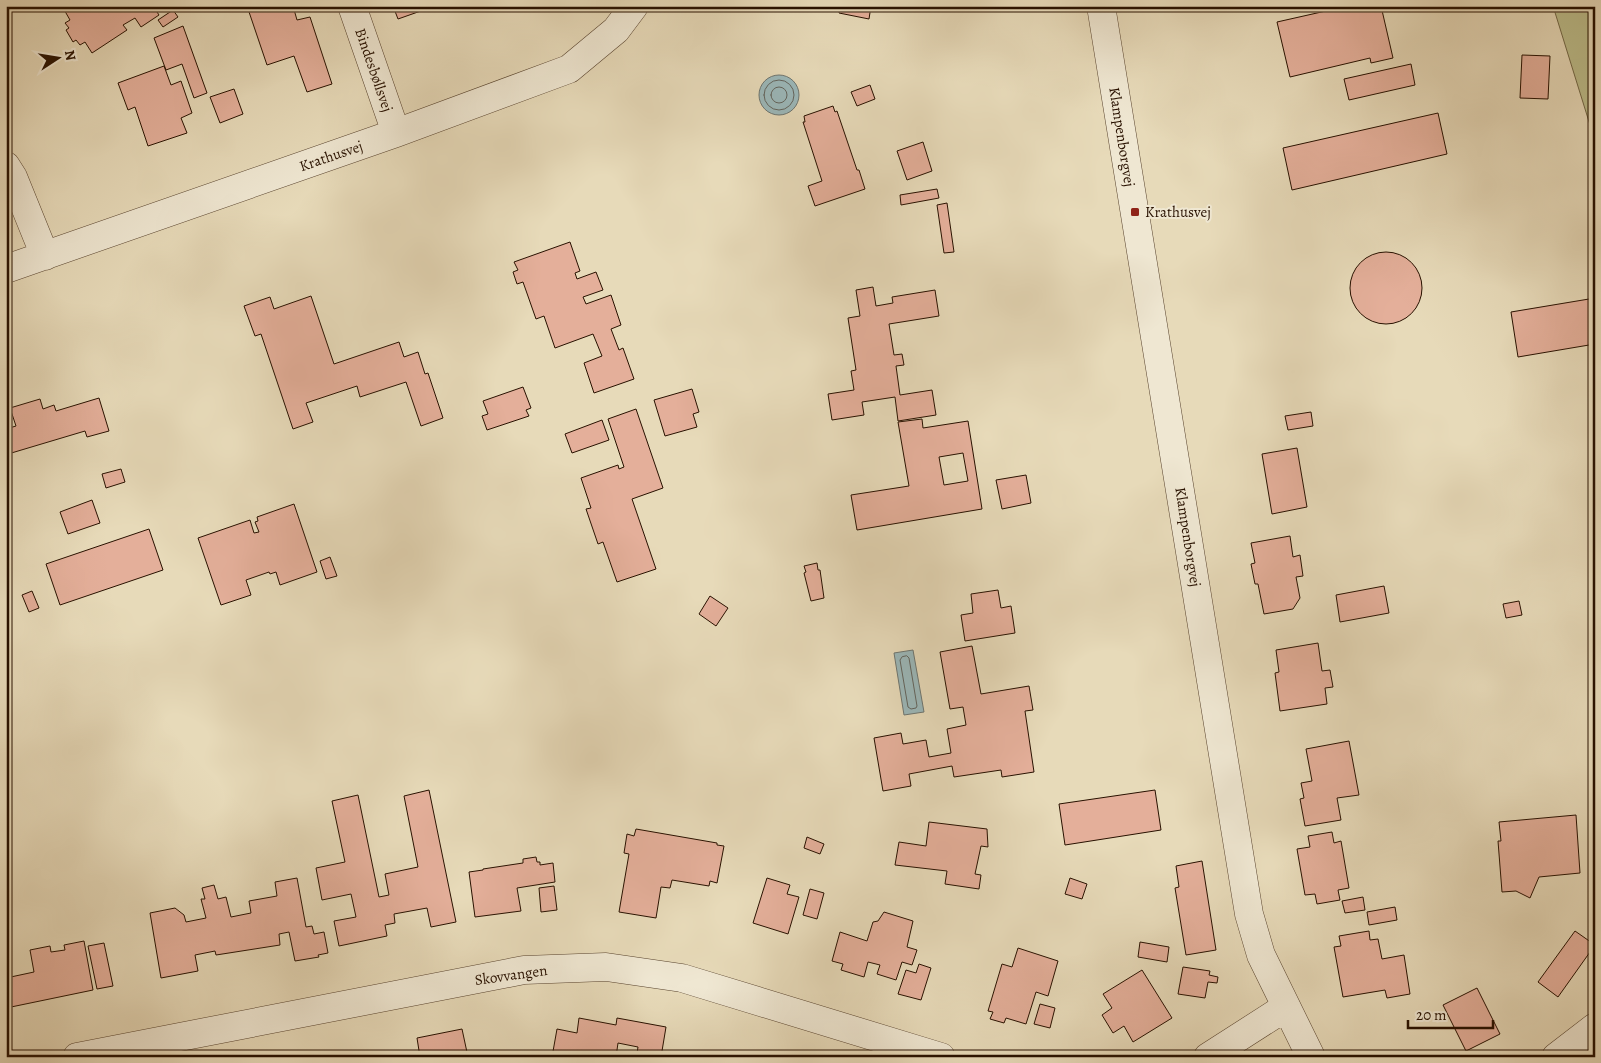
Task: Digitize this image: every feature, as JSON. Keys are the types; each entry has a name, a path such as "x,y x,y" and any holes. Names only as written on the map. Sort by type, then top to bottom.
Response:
{"street":[{"name":"Bindesbøllsvej","path":"352,6 396,133"},
{"name":"Krathusvej","path":"6,270 396,133 569,69 616,30 634,6"},
{"name":"Klampenborgvej","path":"1101,6 1250,914 1261,955 1311,1057"},
{"path":"6,166 13,177 45,256"},
{"name":"Skovvangen","path":"77,1057 524,970 606,967 682,978 941,1057"},
{"path":"1208,1057 1286,1007"},
{"path":"1556,1057 1595,1027"}],"green space":[{"path":"1553,6 1595,6 1595,141"}],"water":[{"path":"779,75 793,81 799,95 793,109 779,115 765,109 759,95 765,81"},
{"path":"913,650 924,712 904,715 894,653"}],"building":[{"path":"62,6 165,6 157,12 159,15 141,27 135,18 123,25 127,30 92,53 85,42 80,45 76,40 73,42 66,30 69,28 65,23 70,20"},
{"path":"247,6 293,6 297,20 310,17 332,84 307,92 294,56 267,65"},
{"path":"393,6 435,6 398,19"},
{"path":"840,6 871,6 869,19 839,13"},
{"path":"1348,6 1381,6 1393,58 1371,63 1370,58 1290,77 1277,22"},
{"path":"173,10 178,17 163,27 158,20"},
{"path":"183,26 207,93 194,98 182,64 166,70 154,38"},
{"path":"1522,55 1550,56 1548,99 1520,98"},
{"path":"1411,64 1415,85 1349,100 1344,79"},
{"path":"164,66 171,85 181,81 192,113 181,118 187,133 148,146 135,107 128,110 118,83"},
{"path":"870,85 875,99 857,106 851,92"},
{"path":"234,89 243,114 220,123 210,97"},
{"path":"833,106 835,112 837,111 865,189 815,206 808,186 822,181 803,122 805,122 804,116"},
{"path":"1438,113 1447,154 1292,190 1283,148"},
{"path":"923,142 932,171 907,180 897,151"},
{"path":"937,189 939,198 901,205 900,195"},
{"path":"947,203 954,252 944,253 937,205"},
{"path":"570,242 580,271 575,273 577,279 596,272 603,290 583,297 586,304 611,295 621,325 611,329 619,350 623,348 634,379 594,393 584,363 602,356 593,334 555,348 544,316 536,319 523,282 517,284 513,272 518,270 514,262"},
{"path":"1386,252 1406,258 1416,268 1422,288 1416,308 1406,318 1386,324 1366,318 1356,308 1350,288 1356,268 1366,258"},
{"path":"873,287 876,306 893,303 892,297 935,290 939,316 889,324 894,355 902,354 904,365 896,366 900,395 932,390 936,415 898,421 895,397 862,402 864,415 832,420 828,394 854,390 851,371 856,370 848,318 860,316 856,290"},
{"path":"311,296 334,364 399,342 404,357 418,352 425,374 428,373 443,418 421,426 406,382 360,397 357,386 306,403 313,422 293,429 261,334 255,336 244,306 270,297 274,309"},
{"path":"1595,298 1595,344 1518,357 1511,312"},
{"path":"523,387 531,408 526,410 529,416 487,430 482,416 488,414 483,401"},
{"path":"692,389 699,412 693,414 697,427 665,436 654,400"},
{"path":"99,398 109,431 87,437 85,431 8,454 6,449 6,429 16,426 10,408 40,399 43,409 54,405 56,411"},
{"path":"636,409 663,488 632,499 656,569 617,582 603,542 598,544 586,509 591,508 581,478 618,465 619,469 624,467 608,419"},
{"path":"1311,412 1313,426 1288,430 1285,416"},
{"path":"922,419 923,428 968,421 982,509 857,530 851,495 909,486 898,422","holes":["963,453 968,481 944,485 939,457"]},
{"path":"602,420 609,440 572,453 565,434"},
{"path":"1297,448 1307,507 1272,514 1262,454"},
{"path":"121,469 125,482 106,488 102,474"},
{"path":"1026,475 1031,503 1002,509 996,480"},
{"path":"92,500 100,523 68,534 60,512"},
{"path":"294,504 317,572 280,585 276,572 270,574 269,572 246,580 251,595 221,605 198,538 250,520 254,533 259,532 255,522 258,521 257,517"},
{"path":"149,529 163,570 60,605 46,564"},
{"path":"1290,536 1293,557 1300,555 1303,576 1296,577 1300,598 1293,609 1264,614 1258,584 1255,584 1251,564 1255,563 1251,543"},
{"path":"330,557 337,576 326,579 320,561"},
{"path":"817,563 818,570 820,570 824,598 811,601 804,566"},
{"path":"1384,586 1389,613 1340,622 1336,595"},
{"path":"998,590 1001,608 1011,606 1015,633 965,641 961,615 973,613 971,594"},
{"path":"32,591 39,608 29,612 22,595"},
{"path":"710,596 728,608 716,626 699,614"},
{"path":"1519,601 1522,615 1506,618 1503,604"},
{"path":"1318,643 1322,671 1330,670 1333,687 1325,688 1327,704 1280,711 1275,673 1279,672 1276,650"},
{"path":"972,646 981,694 1029,686 1033,710 1025,711 1034,772 1002,777 1001,770 954,777 952,766 909,774 911,786 883,791 874,738 901,733 903,744 926,740 929,757 951,753 947,729 966,725 963,707 950,709 940,652"},
{"path":"1349,741 1359,795 1337,798 1341,820 1305,826 1300,799 1304,798 1301,783 1312,781 1306,749"},
{"path":"429,790 456,922 431,927 427,908 394,914 395,923 385,925 387,936 339,946 334,921 356,917 351,894 322,900 316,868 345,862 332,801 358,795 379,897 389,895 385,874 418,867 404,796"},
{"path":"1155,790 1161,830 1065,845 1059,804"},
{"path":"1576,815 1580,873 1539,877 1530,898 1516,891 1502,892 1498,841 1501,841 1499,822"},
{"path":"929,822 987,829 988,847 981,846 975,874 981,875 979,889 945,884 947,871 895,865 899,842 926,846"},
{"path":"636,829 717,843 717,845 724,846 717,883 710,881 709,886 672,880 670,888 661,887 656,918 619,912 629,854 624,853 627,834 634,836"},
{"path":"1332,832 1334,843 1341,841 1349,888 1338,890 1340,900 1317,904 1315,894 1305,895 1297,849 1310,847 1308,836"},
{"path":"807,837 824,844 820,854 804,848"},
{"path":"1591,853 1595,853 1595,870 1591,870"},
{"path":"536,857 540,865 553,863 555,882 517,888 521,911 475,917 469,872 523,863 523,859"},
{"path":"1202,861 1216,950 1186,955 1175,888 1179,887 1176,866"},
{"path":"297,878 306,927 312,926 314,934 324,932 328,953 318,955 319,957 295,961 289,932 279,934 280,945 216,955 215,951 195,955 198,971 161,978 150,913 175,908 184,915 186,922 206,918 201,899 205,899 202,888 214,885 218,899 226,897 231,917 251,913 249,901 277,896 275,882"},
{"path":"767,878 790,885 787,894 799,897 788,934 753,923"},
{"path":"1070,878 1087,884 1082,899 1065,894"},
{"path":"554,886 557,910 541,912 539,888"},
{"path":"810,889 824,893 817,919 803,915"},
{"path":"1363,897 1365,910 1345,913 1342,901"},
{"path":"1395,907 1397,920 1369,925 1367,912"},
{"path":"884,912 913,921 907,947 917,950 912,965 902,962 896,980 877,974 880,965 868,962 864,977 841,970 843,964 832,961 840,932 867,941 873,922 878,921"},
{"path":"1369,931 1370,940 1378,939 1382,959 1404,955 1410,994 1387,998 1385,990 1343,997 1334,947 1341,946 1339,936"},
{"path":"1575,931 1595,945 1558,997 1538,982"},
{"path":"84,941 93,990 11,1007 6,978 34,972 30,950 50,946 51,952 65,950 64,945"},
{"path":"1140,942 1169,947 1167,962 1138,957"},
{"path":"104,943 113,986 97,989 88,946"},
{"path":"1018,948 1058,961 1048,996 1036,992 1026,1024 1006,1018 1004,1023 990,1019 993,1012 988,1011 1002,964 1012,967"},
{"path":"919,964 931,968 921,1000 898,994 906,970 916,973"},
{"path":"1183,967 1210,971 1209,975 1218,977 1217,983 1208,982 1205,998 1178,994"},
{"path":"1142,970 1172,1018 1133,1042 1124,1026 1113,1033 1102,1015 1112,1008 1103,994"},
{"path":"1477,988 1500,1034 1466,1051 1443,1005"},
{"path":"1040,1004 1055,1008 1050,1028 1034,1024"},
{"path":"579,1018 616,1025 617,1018 666,1027 661,1057 637,1053 638,1047 618,1043 616,1057 552,1057 557,1029 577,1033"},
{"path":"462,1029 468,1057 420,1057 417,1038"}],"place":[{"name":"Krathusvej","path":"1135,212"}]}
